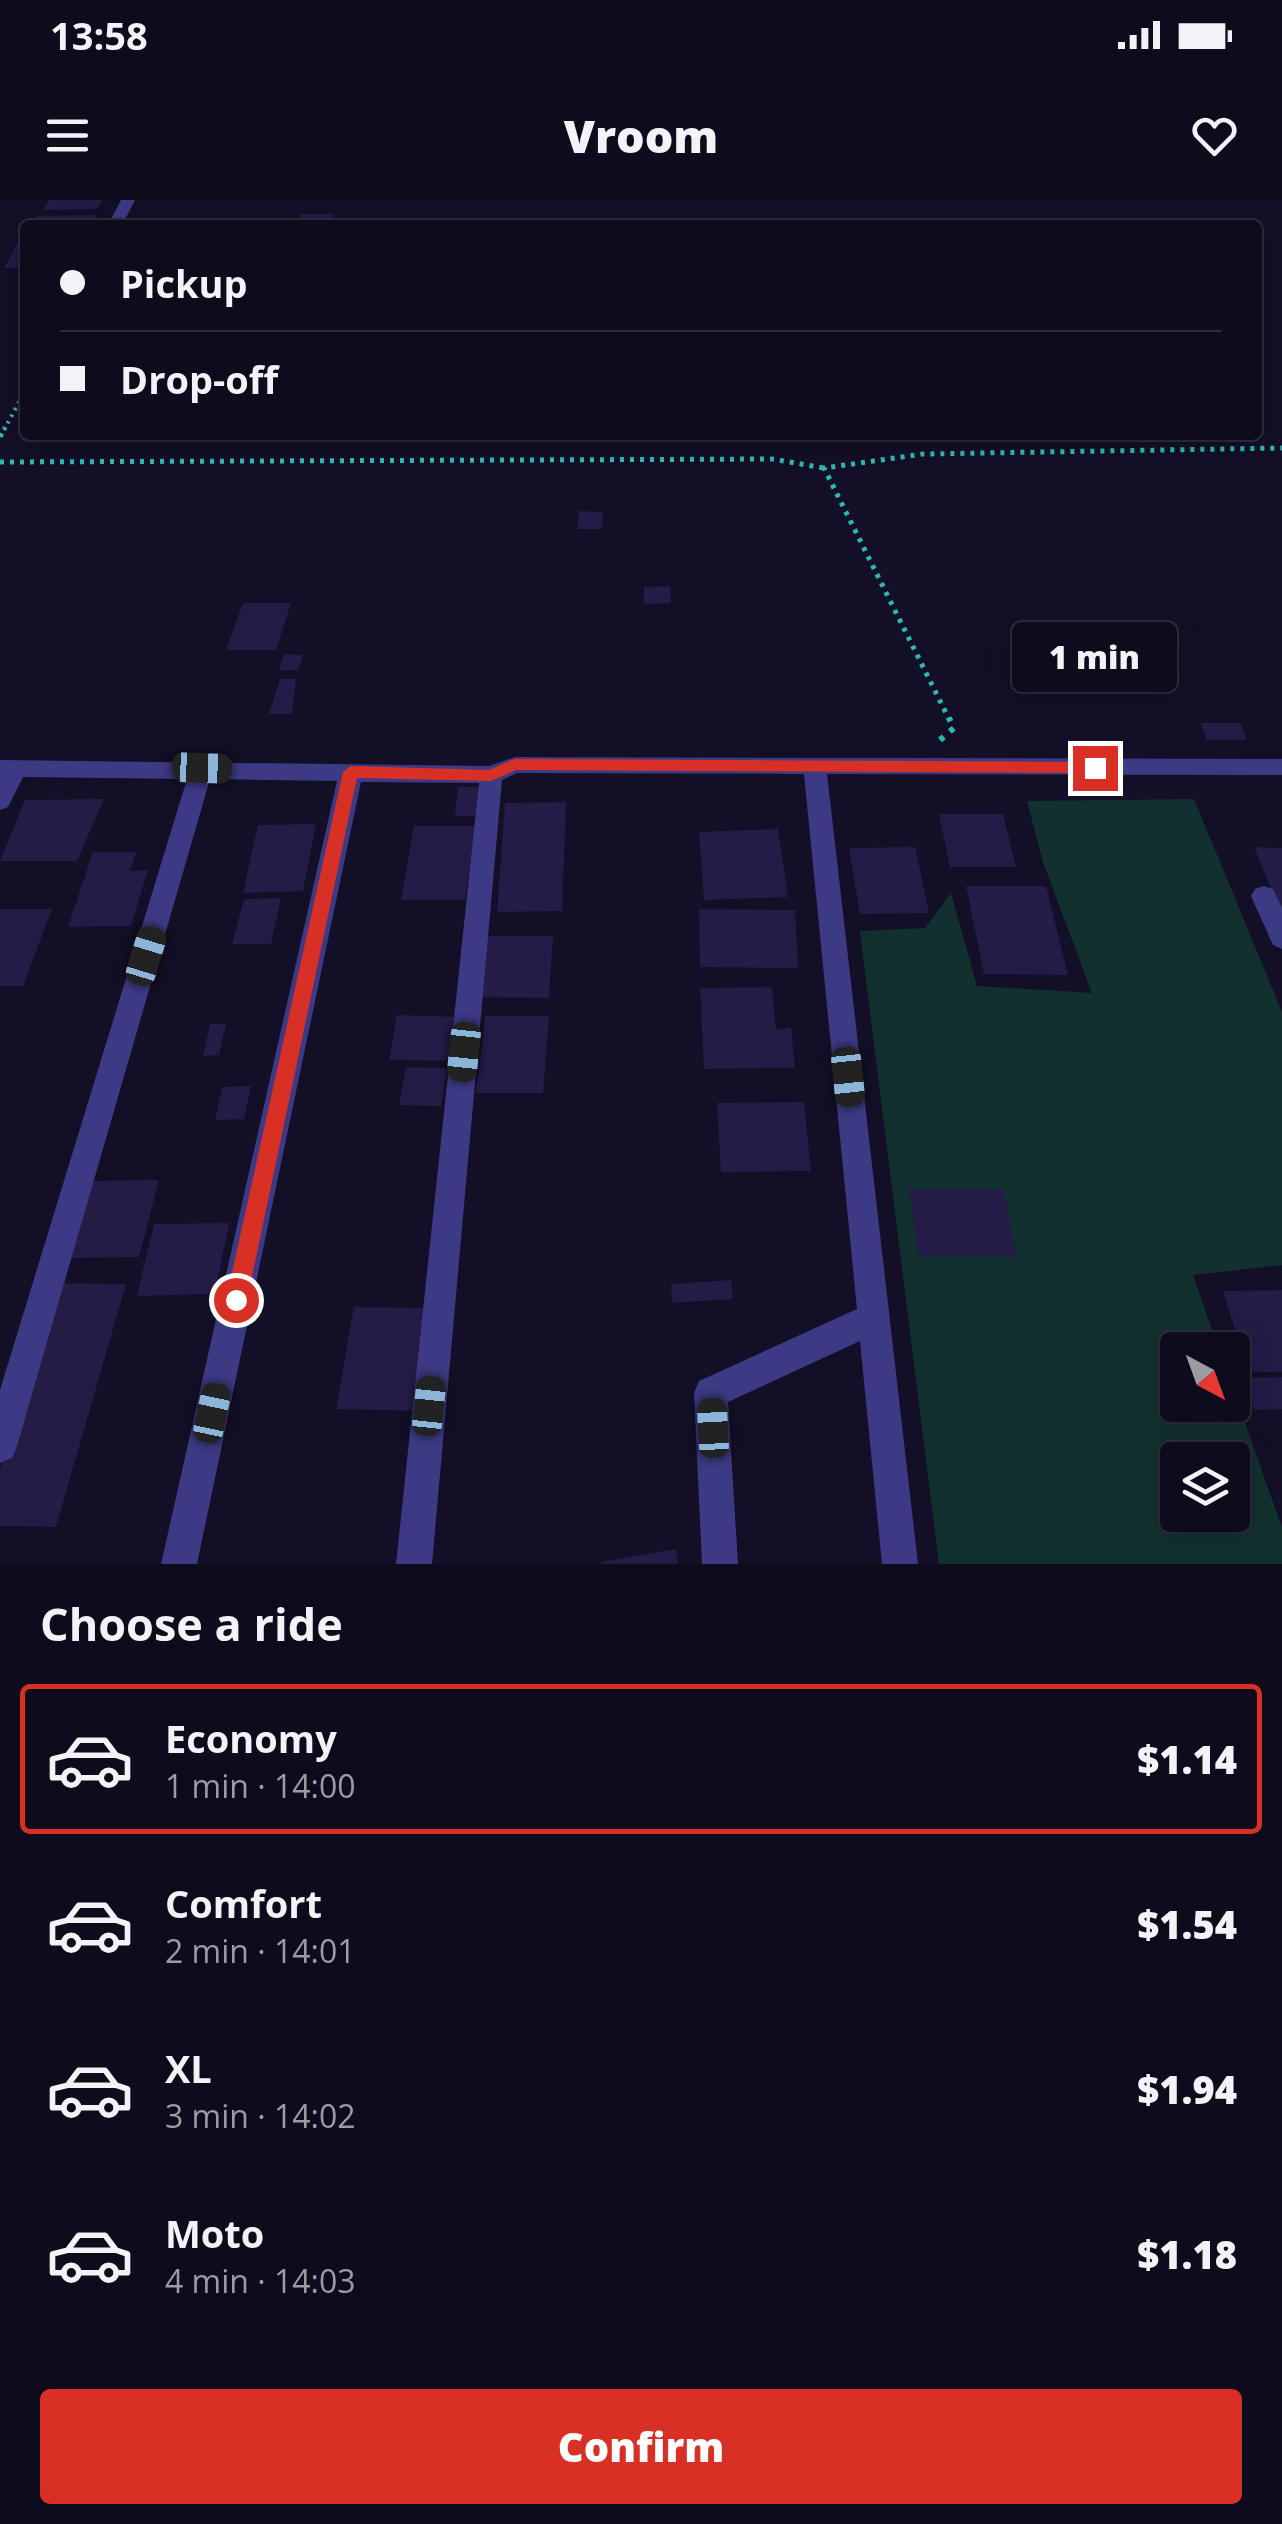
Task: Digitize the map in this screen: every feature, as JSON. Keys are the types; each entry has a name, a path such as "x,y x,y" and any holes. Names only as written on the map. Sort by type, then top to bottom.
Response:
{"street":[{"path":"0,802 7,768 491,775 514,764 1282,768"},
{"path":"815,767 900,1564"},
{"path":"0,1446 202,768"},
{"path":"180,1564 351,772"},
{"path":"414,1564 491,775"},
{"path":"1264,896 1282,938"},
{"path":"720,1564 711,1393 874,1318"}],"path":[{"path":"0,437 20,400"},
{"path":"0,462 772,459 824,468 923,454 1282,448"},
{"path":"824,468 954,728 909,768"}],"green space":[{"path":"1194,799 1282,1012 1282,1265 1193,1275 1213,1332 1160,1332 1160,1422 1245,1422 1282,1528 1282,1564 939,1564 860,931 925,928 951,893 977,986 1092,993 1043,862 1027,801"}],"building":[{"path":"49,200 102,200 97,209 43,210"},
{"path":"301,214 334,214 332,220 299,220"},
{"path":"97,215 94,220 34,220 36,216"},
{"path":"20,239 20,264 4,268"},
{"path":"751,440 751,442 710,442"},
{"path":"579,511 603,512 602,529 577,529"},
{"path":"670,586 671,603 644,604 644,587"},
{"path":"243,603 291,603 276,650 226,650"},
{"path":"284,654 303,655 298,670 279,670"},
{"path":"280,679 296,679 292,714 269,714"},
{"path":"1201,723 1240,723 1247,740 1207,740"},
{"path":"458,787 483,787 480,816 455,816"},
{"path":"104,799 77,861 0,861 25,800"},
{"path":"566,802 562,911 497,912 505,803"},
{"path":"939,814 1003,814 1016,867 950,867"},
{"path":"316,824 303,891 243,893 258,825"},
{"path":"414,826 476,826 465,900 401,900"},
{"path":"778,829 788,897 704,900 699,832"},
{"path":"915,847 929,913 860,914 849,848"},
{"path":"1254,847 1282,848 1282,916"},
{"path":"93,852 136,852 130,871 148,870 131,926 68,927"},
{"path":"966,886 1046,886 1068,975 984,974"},
{"path":"281,898 271,944 232,944 244,899"},
{"path":"0,909 52,909 23,986 0,986"},
{"path":"699,909 795,910 798,968 700,967"},
{"path":"485,936 553,936 549,998 478,997"},
{"path":"772,987 776,1029 791,1028 795,1068 704,1069 700,988"},
{"path":"397,1015 459,1017 453,1061 389,1060"},
{"path":"485,1016 549,1016 543,1093 476,1093"},
{"path":"210,1024 226,1024 219,1055 203,1056"},
{"path":"406,1067 447,1068 441,1106 399,1105"},
{"path":"251,1086 244,1119 215,1120 222,1087"},
{"path":"804,1102 811,1171 721,1172 717,1103"},
{"path":"159,1180 139,1257 65,1258 88,1181"},
{"path":"1003,1189 1017,1257 919,1257 909,1190"},
{"path":"229,1223 215,1294 137,1296 154,1224"},
{"path":"731,1280 733,1299 672,1303 671,1284"},
{"path":"60,1283 126,1284 56,1527 0,1526 0,1469"},
{"path":"1282,1290 1282,1372 1250,1372 1250,1332 1236,1332 1223,1291"},
{"path":"354,1307 438,1308 425,1411 336,1409"},
{"path":"1282,1377 1282,1409 1254,1410 1250,1378"},
{"path":"676,1549 678,1564 601,1562"}],"route":[{"path":"236,1300 351,772 491,775 514,764 1095,768"}]}
